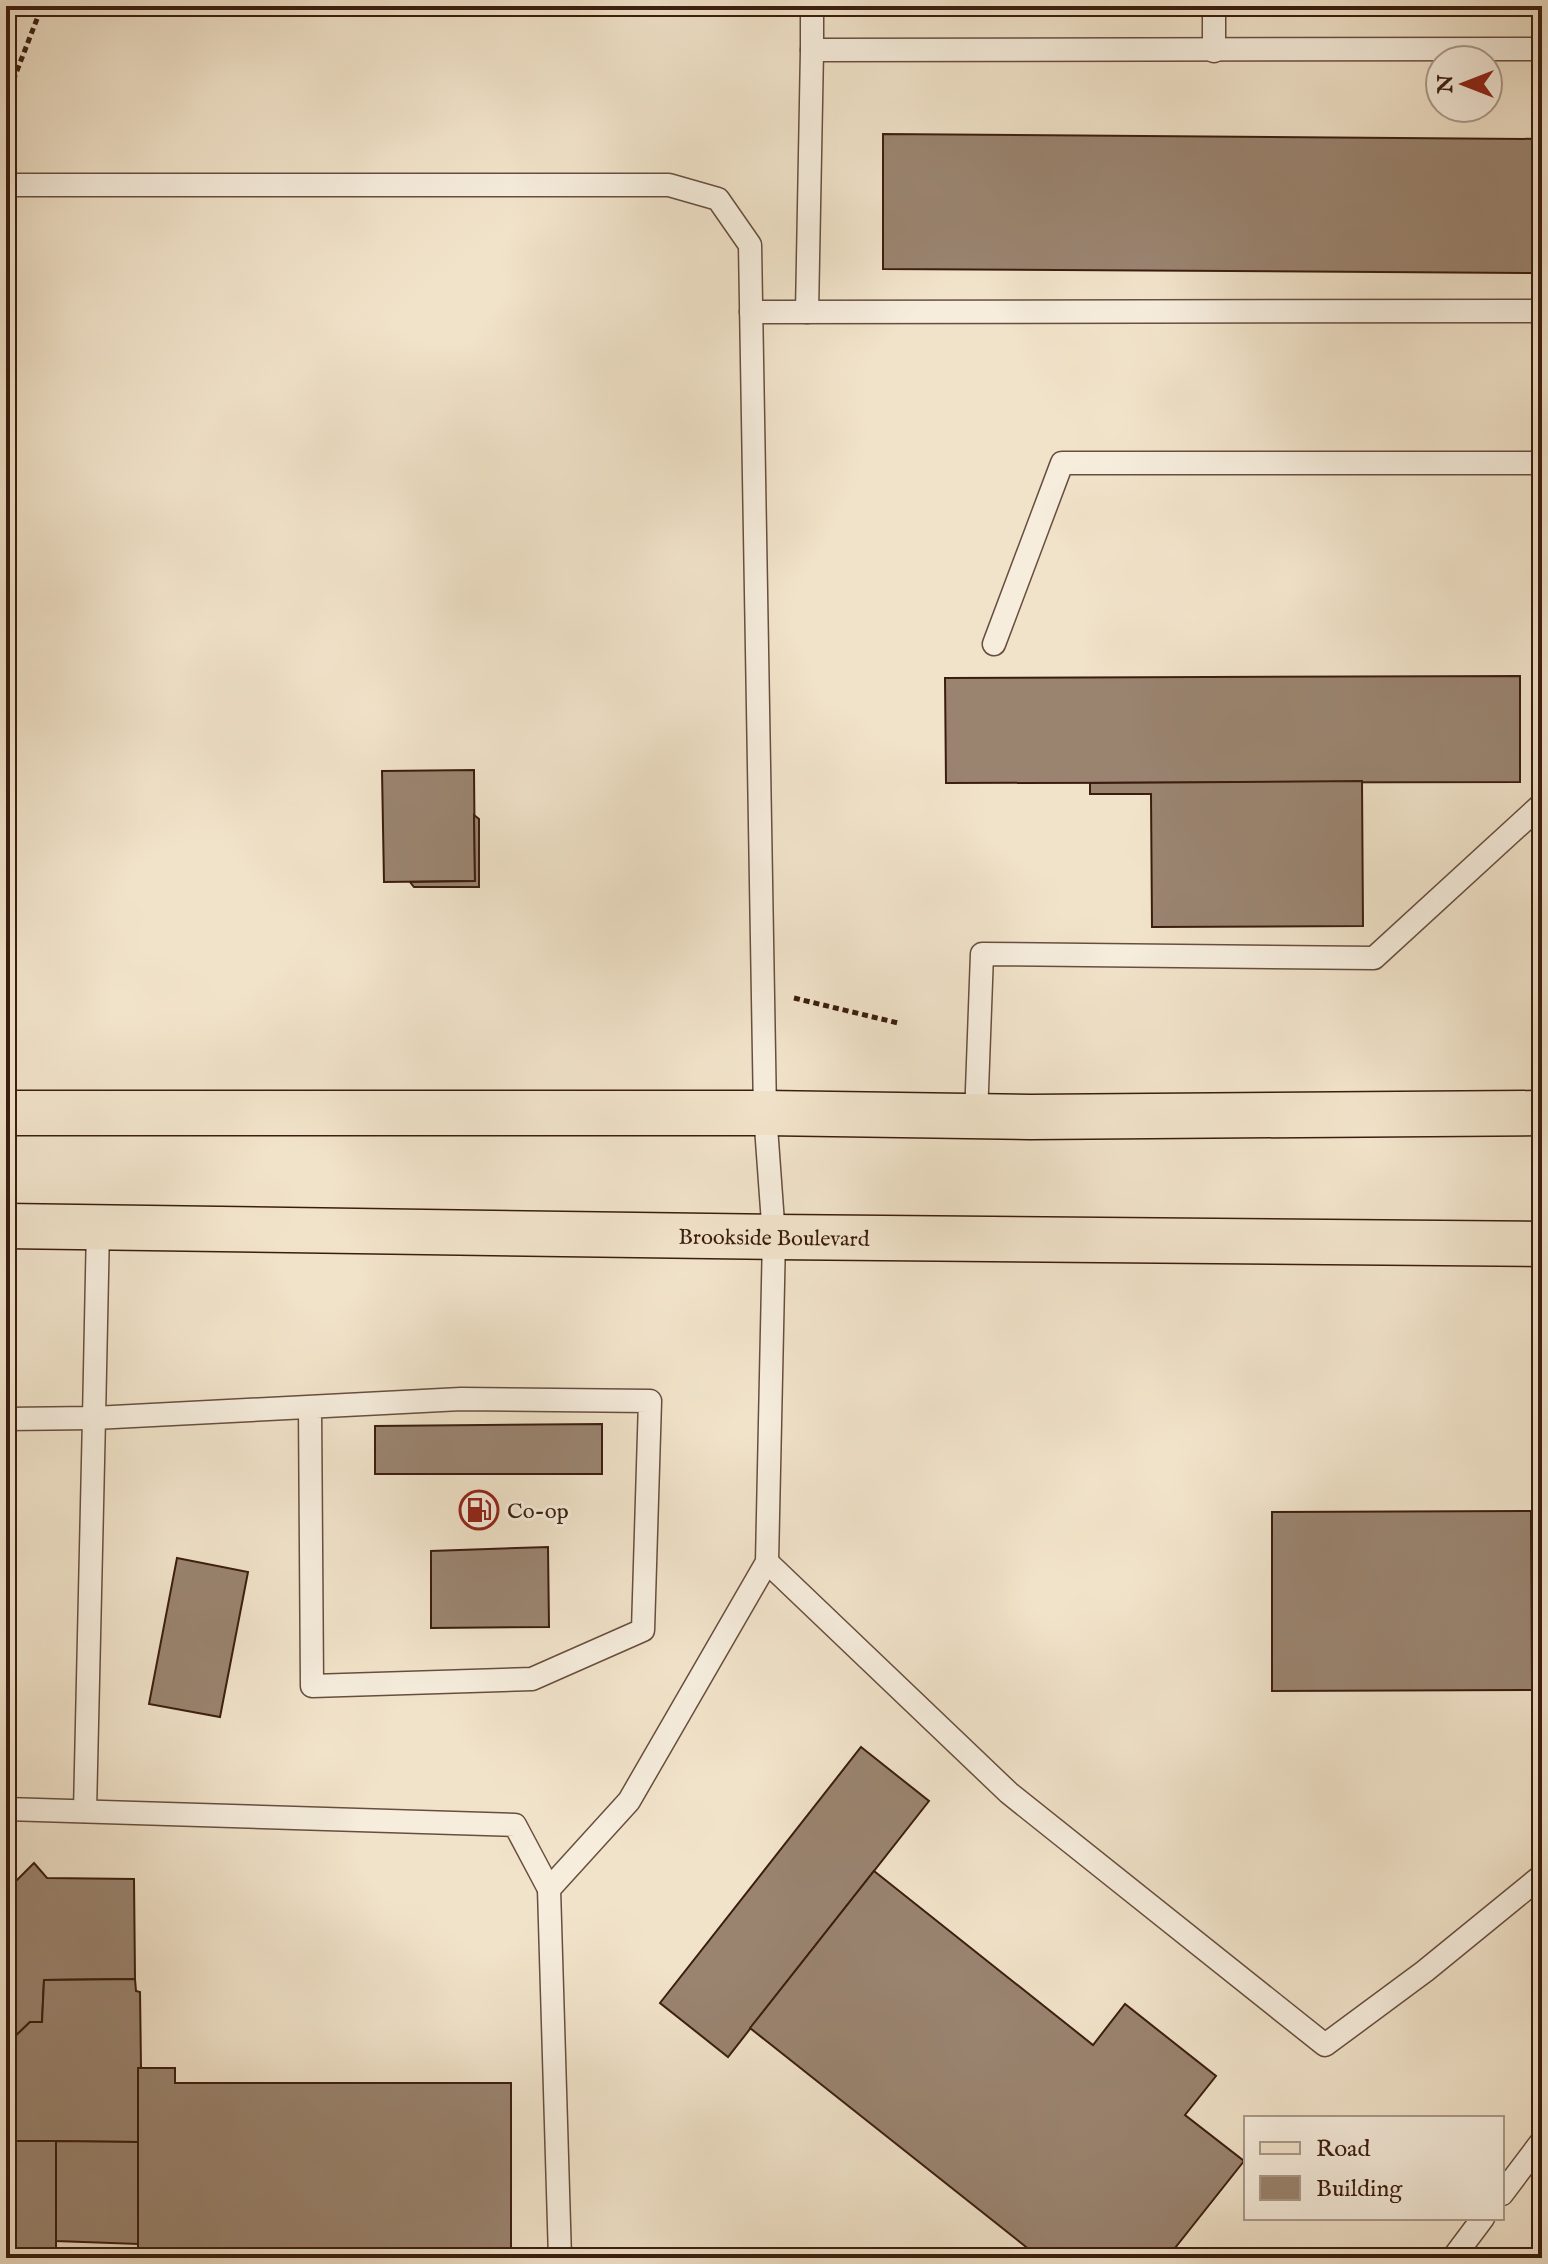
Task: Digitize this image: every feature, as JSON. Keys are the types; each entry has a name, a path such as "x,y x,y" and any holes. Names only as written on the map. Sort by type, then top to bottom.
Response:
{"main road":[{"path":"6,1113 765,1113 976,1117 1542,1113"},
{"name":"Brookside Boulevard","path":"6,1226 1542,1244"}],"lane":[{"path":"807,312 812,6"},
{"path":"1214,6 1214,51"},
{"path":"812,50 1542,49"},
{"path":"6,185 669,185 718,199 750,245 765,1113 774,1237 767,1562 629,1801 549,1889"},
{"path":"751,312 1542,311"},
{"path":"994,644 1062,463 1537,463 1542,460"},
{"path":"976,1117 982,954 1374,958 1542,804"},
{"path":"85,1811 98,1227"},
{"path":"6,1419 94,1418 461,1399 650,1401 643,1630 532,1679 312,1686 310,1407"},
{"path":"767,1562 1009,1793 1325,2045 1542,1878"},
{"path":"6,1809 515,1825 549,1889 560,2258"},
{"path":"1504,2191 1542,2141"},
{"path":"1453,2258 1482,2220"}],"path":[{"path":"6,99 42,6"},
{"path":"763,991 898,1023"}],"building":[{"path":"883,134 1542,139 1542,273 883,269"},
{"path":"1520,676 1520,782 946,783 945,678"},
{"path":"474,770 475,881 384,882 382,771"},
{"path":"1362,781 1363,926 1152,927 1151,794 1090,794 1090,783"},
{"path":"474,815 479,819 479,887 414,887 410,882 475,881"},
{"path":"602,1424 602,1474 375,1474 375,1426"},
{"path":"1531,1511 1532,1690 1272,1691 1272,1512"},
{"path":"548,1547 549,1627 431,1628 431,1551"},
{"path":"177,1558 248,1572 220,1717 149,1704"},
{"path":"861,1747 929,1801 728,2057 660,2003"},
{"path":"34,1863 47,1878 134,1879 135,1979 44,1980 42,2022 30,2022 6,2045 6,1891"},
{"path":"874,1871 1093,2045 1125,2004 1216,2076 1185,2115 1244,2161 1167,2258 1040,2258 750,2028"},
{"path":"135,1979 136,1991 140,1992 138,2142 6,2141 6,2045 30,2022 42,2022 44,1980"},
{"path":"138,2068 175,2068 175,2083 511,2083 511,2258 138,2258"},
{"path":"6,2141 56,2141 56,2258 6,2258"},
{"path":"56,2141 138,2142 138,2244 56,2241"}],"place":[{"name":"Co-op","path":"479,1510"}]}
